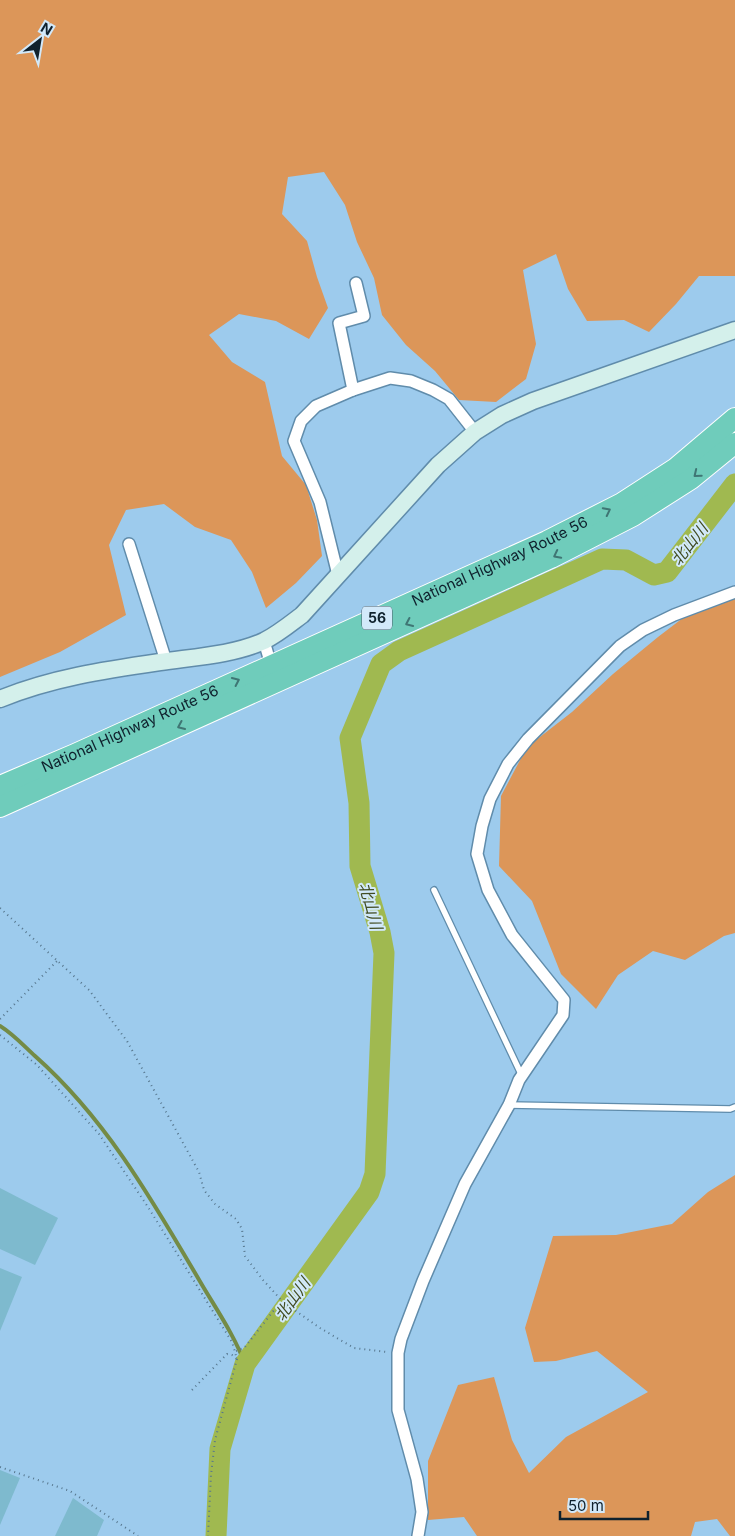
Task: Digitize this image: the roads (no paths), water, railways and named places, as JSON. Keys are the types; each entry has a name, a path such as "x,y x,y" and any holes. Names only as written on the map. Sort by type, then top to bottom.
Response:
{"highway":[{"name":"National Highway Route 56","path":"0,807 622,503 676,468 735,418"},
{"name":"National Highway Route 56","path":"0,786 551,558 633,516 691,479 735,443"}],"street":[{"path":"352,390 339,323 364,316 356,282"},
{"path":"0,699 49,682 119,668 234,650 264,641 278,633 302,614 438,465 475,432 502,415 533,401 735,330"},
{"path":"338,575 320,502 294,441 301,421 316,406 352,390 390,378 411,381 449,399 475,432"},
{"path":"129,544 166,661"},
{"path":"418,1536 422,1512 417,1479 398,1410 398,1353 424,1281 465,1184 509,1106 522,1076 563,1015 564,1000 512,935 488,890 477,854 482,826 490,799 508,764 528,739 620,646 643,630 674,615 735,592"},
{"path":"264,641 276,673"}],"lane":[{"path":"434,890 522,1076"},
{"path":"509,1106 730,1109 735,1107"}],"waterway":[{"name":"北山川","path":"216,1536 220,1449 245,1364 369,1192 375,1174 384,953 380,932 360,866 359,803 350,738 381,664 399,651 602,559 626,560 654,575 667,572 735,484"},
{"path":"0,1026 18,1040 60,1080 105,1132 163,1218 230,1331 245,1364"}]}
